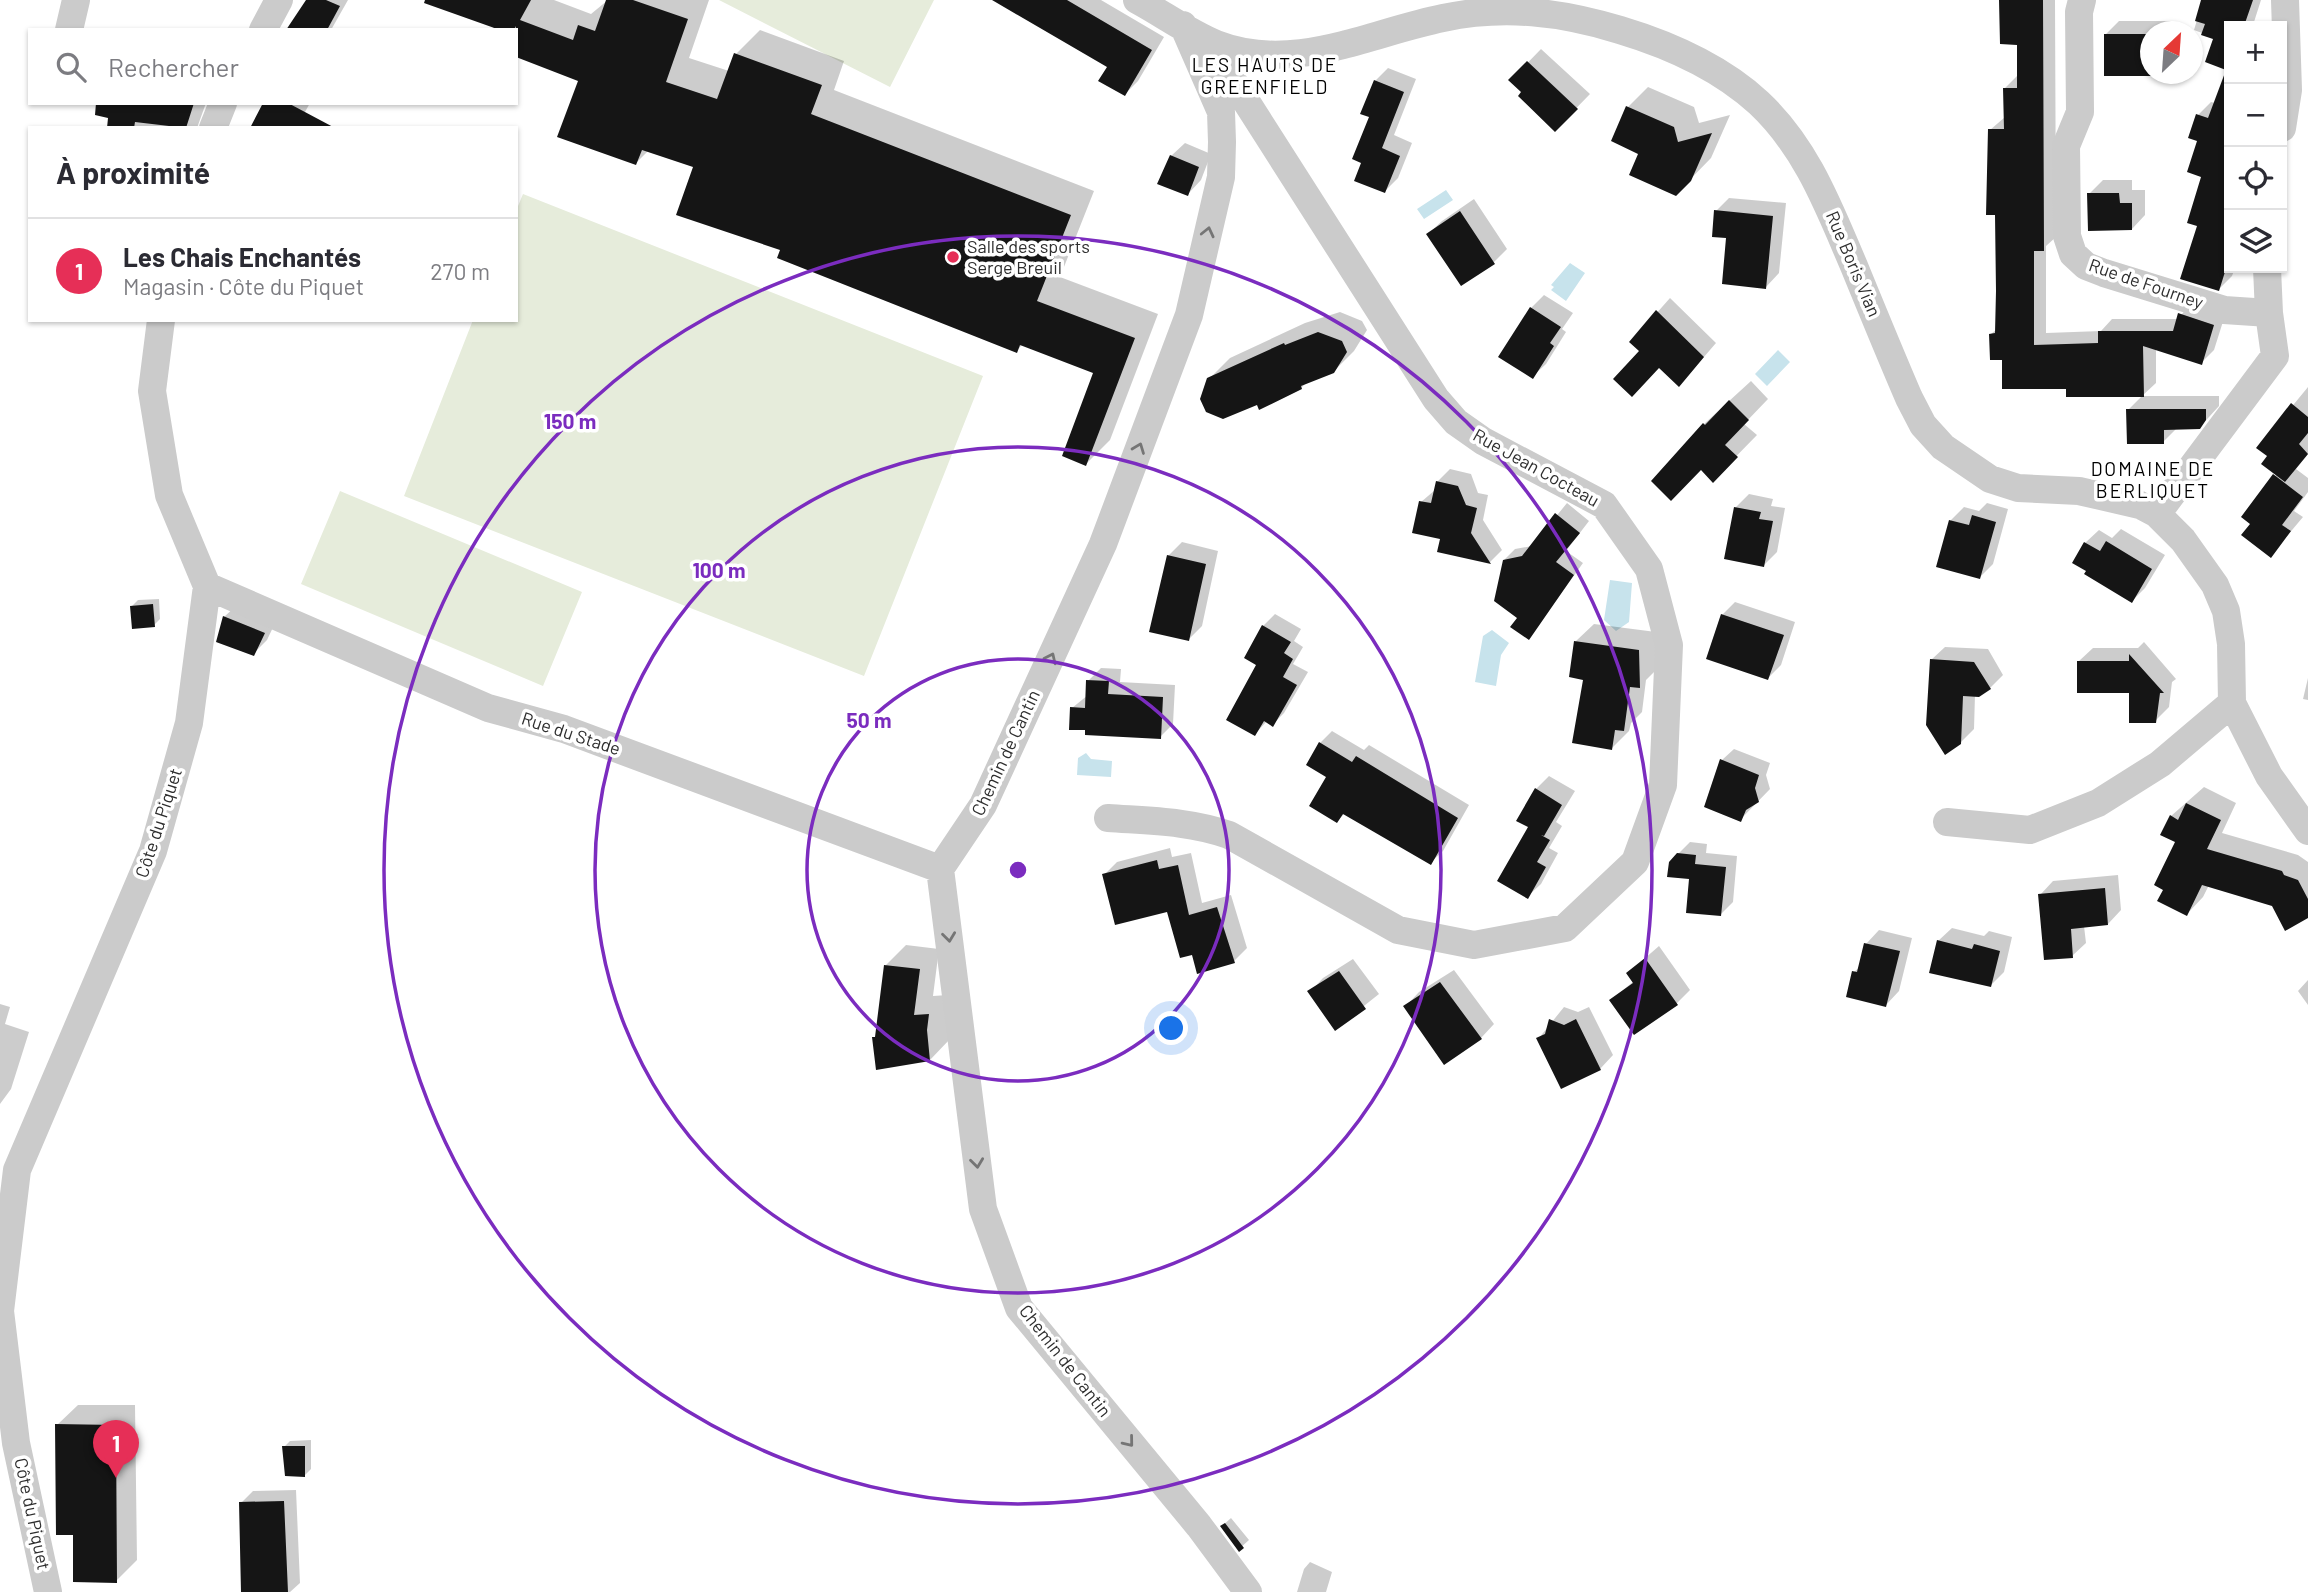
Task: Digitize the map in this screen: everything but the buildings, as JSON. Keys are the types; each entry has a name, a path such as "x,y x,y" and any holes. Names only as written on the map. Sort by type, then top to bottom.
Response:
{"street":[{"path":"69,28 76,0"},
{"path":"263,28 279,0"},
{"path":"1138,0 1183,24"},
{"name":"Rue de Fourney","path":"2082,0 2079,12 2080,111 2066,146 2067,236 2073,254 2086,266 2104,273 2213,307 2269,313"},
{"path":"2285,0 2287,96"},
{"name":"Rue Boris Vian","path":"1183,24 1216,44 1264,54 1308,53 1442,18 1500,10 1533,11 1599,23 1684,53 1723,76 1759,103 1787,134 1814,173 1909,398 1923,425 1943,447 1990,479 2018,488 2079,491 2140,505 2157,514 2202,564 2227,611 2231,644 2232,703 2269,776 2308,831"},
{"name":"Rue Jean Cocteau","path":"1108,818 1175,822 1203,826 1229,835 1398,930 1474,945 1565,928 1635,862 1663,785 1669,645 1649,569 1604,505 1483,441 1456,422 1436,399 1219,60 1183,24"},
{"name":"Chemin de Cantin","path":"1183,24 1221,113 1222,142 1221,177 1189,315 1103,544 983,806 940,869 983,1209 1020,1308 1199,1526 1248,1592"},
{"path":"214,126 222,105"},
{"path":"2157,514 2276,356 2269,313 2267,273"},
{"path":"161,322 152,391 169,495 207,586"},
{"name":"Rue du Stade","path":"207,586 488,708 564,729 940,869"},
{"name":"Côte du Piquet","path":"48,1592 16,1443 0,1311 17,1170 153,851 189,723 207,586"},
{"path":"1947,822 2030,830 2098,803 2160,764 2232,703"}],"green space":[{"path":"719,0 934,0 890,87"},
{"path":"523,194 983,376 864,676 404,496 472,322 518,322 518,206"},
{"path":"340,491 582,592 543,686 301,584"}],"water":[{"path":"1446,190 1453,200 1424,219 1417,209"},
{"path":"1570,263 1585,273 1566,301 1551,290 1554,287 1551,285"},
{"path":"1778,350 1790,362 1767,386 1755,374"},
{"path":"1610,580 1632,583 1629,622 1616,631 1604,620"},
{"path":"1492,630 1509,643 1501,655 1496,686 1475,682 1483,636"},
{"path":"1086,753 1091,759 1112,761 1111,777 1077,775 1078,758"}],"place":[{"name":"Salle des sports Serge Breuil","path":"953,257"},
{"name":"Les Chais Enchantés","path":"116,1478"}],"district":[{"name":"LES HAUTS DE GREENFIELD","path":"1265,76"},
{"name":"DOMAINE DE BERLIQUET","path":"2153,480"}]}
